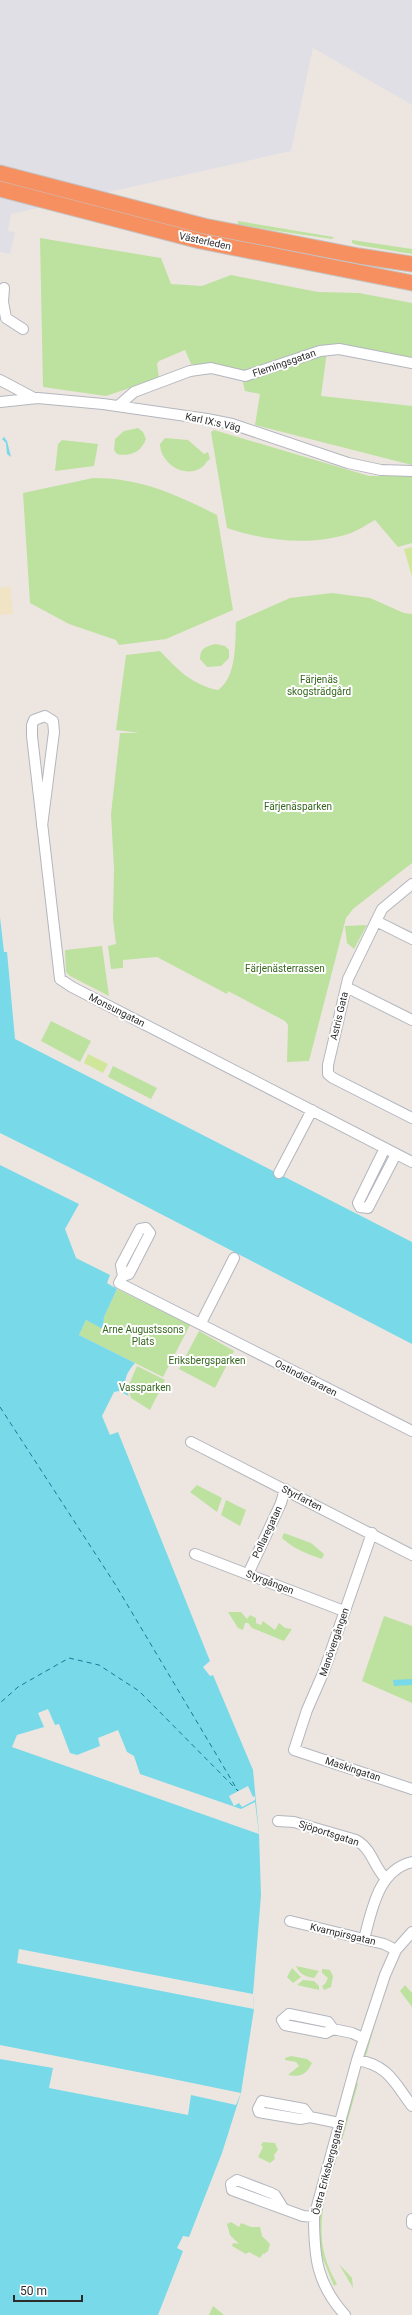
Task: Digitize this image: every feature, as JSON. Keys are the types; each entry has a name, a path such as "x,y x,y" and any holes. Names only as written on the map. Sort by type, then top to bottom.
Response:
{"highway":[{"name":"Västerleden","path":"0,173 204,226 412,264"},
{"name":"Västerleden","path":"0,189 200,241 412,283"}],"street":[{"path":"4,288 3,302 6,318 23,329"},
{"name":"Flemingsgatan","path":"118,406 134,392 190,371 211,368 245,376 320,350 339,349 412,363"},
{"name":"Karl IX:s Väg","path":"0,380 34,398"},
{"name":"Karl IX:s Väg","path":"0,402 34,398 118,406 232,424 348,463 381,470 412,471"},
{"name":"Monsungatan","path":"42,826 54,732 53,721 45,716 34,720 32,725 37,786 58,975 65,983 412,1162"},
{"name":"Astris Gata","path":"411,1114 328,1074 328,1064 346,987 353,965 376,921 388,902 412,884"},
{"path":"376,921 412,939"},
{"path":"346,987 412,1020"},
{"path":"279,1172 312,1110"},
{"path":"385,1148 358,1203 360,1207 368,1208 396,1154"},
{"path":"201,1323 234,1258"},
{"name":"Ostindiefararen","path":"122,1276 119,1283 201,1323 412,1431"},
{"name":"Styrfarten","path":"191,1442 412,1555"},
{"name":"Pollaregatan","path":"248,1574 281,1503 284,1489"},
{"name":"Manövergången","path":"294,1750 307,1710 324,1671 344,1610 372,1534"},
{"name":"Styrgången","path":"195,1554 344,1610"},
{"name":"Maskingatan","path":"294,1750 412,1789"},
{"name":"Sjöportsgatan","path":"278,1821 294,1822 356,1840 365,1845 385,1878"},
{"path":"364,1940 385,1878 395,1869 412,1862"},
{"name":"Kvarnpirsgatan","path":"290,1921 384,1944 396,1950"},
{"name":"Östra Eriksbergsgatan","path":"345,2315 328,2292 320,2276 314,2240 314,2217 363,2038 384,1975 396,1950 412,1932"},
{"path":"333,2029 352,2033 363,2038"},
{"path":"357,2060 369,2062 384,2069 412,2106"},
{"path":"310,2117 339,2123"},
{"path":"283,2208 303,2216 314,2217"},
{"path":"412,2219 412,2224"}],"shaded area":[{"path":"0,0 412,0 412,105 313,48 291,151 11,214 8,231 15,232 10,254 0,252"}],"green space":[{"path":"238,221 334,237 332,239 238,225"},
{"path":"40,238 161,258 171,284 202,286 231,275 318,292 359,293 412,303 412,360 328,344 321,396 412,406 412,465 255,425 260,394 245,391 240,370 191,364 185,350 159,361 157,364 159,378 106,396 43,387"},
{"path":"352,240 412,249 412,254 357,245 352,243"},
{"path":"138,428 143,432 146,439 144,444 131,454 117,454 114,450 115,439 124,431"},
{"path":"214,430 369,476 412,476 412,543 398,547 375,520 348,534 333,538 303,541 272,539 227,528 211,432"},
{"path":"165,438 188,440 204,454 208,452 210,459 202,467 194,471 180,470 168,462 161,451 160,444"},
{"path":"62,440 98,444 94,466 55,471 58,444"},
{"path":"93,478 142,484 187,500 217,515 233,610 166,639 119,645 116,640 69,624 30,603 23,493"},
{"path":"412,547 412,577 404,549"},
{"name":"Färjenäsparken","path":"332,593 370,598 404,613 412,614 412,863 353,909 346,918 309,1061 287,1062 288,1025 285,1021 228,991 227,994 157,957 123,960 123,968 111,969 108,946 116,944 113,919 114,869 111,814 120,733 139,733 116,730 126,655 160,651 179,670 193,680 209,688 218,690 229,677 232,668 235,649 236,622 290,598"},
{"path":"216,644 225,646 229,650 229,658 221,666 207,667 200,659 201,652 204,648"},
{"path":"367,925 354,949 347,943 345,926"},
{"path":"102,946 109,996 70,976 66,972 65,950"},
{"path":"51,1021 91,1041 80,1062 41,1041"},
{"path":"88,1054 108,1064 103,1073 84,1063"},
{"path":"113,1066 157,1088 151,1099 108,1077"},
{"name":"Arne Augustssons Plats","path":"117,1289 190,1325 163,1377 79,1335 86,1320 103,1328 104,1317"},
{"name":"Eriksbergsparken","path":"199,1331 234,1351 215,1388 179,1369"},
{"name":"Vassparken","path":"137,1366 165,1380 150,1410 131,1398 128,1387"},
{"path":"197,1485 222,1498 217,1512 190,1492"},
{"path":"226,1500 246,1510 240,1526 221,1515"},
{"path":"284,1533 311,1543 324,1554 322,1559 291,1545 282,1538"},
{"path":"228,1612 241,1612 247,1619 250,1615 256,1618 256,1623 261,1625 263,1621 275,1630 279,1623 285,1628 292,1629 284,1641 252,1628 248,1623 245,1623 243,1630 238,1628"},
{"path":"384,1616 412,1626 412,1703 362,1681"},
{"path":"296,1966 319,1971 314,1978 311,1978 301,1973"},
{"path":"292,1968 301,1977 293,1983 287,1977"},
{"path":"322,1969 330,1970 333,1976 331,1987 324,1990 322,1986 328,1978 322,1973"},
{"path":"303,1980 314,1981 319,1986 319,1990 297,1985"},
{"path":"405,1985 412,1993 412,2007 400,1991"},
{"path":"384,1992 366,2056 363,2053"},
{"path":"291,2056 307,2059 312,2063 308,2070 303,2074 296,2076 288,2075 299,2066 296,2062 285,2060 285,2058"},
{"path":"356,2082 358,2084 337,2158 334,2159"},
{"path":"263,2142 275,2143 278,2150 274,2155 275,2159 270,2163 258,2157 263,2147 261,2145"},
{"path":"331,2166 333,2167 323,2212 322,2240 329,2269 337,2284 334,2286 321,2254 317,2224"},
{"path":"231,2222 239,2227 241,2223 251,2227 260,2227 262,2236 270,2244 268,2251 264,2254 262,2252 263,2254 260,2258 249,2252 246,2254 232,2246 233,2243 239,2244 230,2235 227,2224"},
{"path":"339,2264 352,2278 353,2288"},
{"path":"213,2306 224,2315 209,2315"}],"sand":[{"path":"10,586 13,614 0,615 0,588"}],"water":[{"path":"4,437 7,441 11,457 7,454 6,443 2,439"},
{"path":"0,917 4,952 7,952 15,1039 412,1242 412,1344 99,1182 0,1133"},
{"path":"0,1165 79,1204 65,1229 76,1258 110,1275 107,1283 117,1289 104,1317 103,1329 86,1320 79,1335 135,1363 127,1375 125,1383 129,1396 119,1391 114,1392 102,1416 110,1435 118,1432 210,1661 203,1667 210,1676 213,1675 253,1770 259,1834 261,1895 253,1994 254,2009 241,2093 222,2153 189,2237 183,2236 177,2248 183,2251 158,2315 0,2315"},
{"path":"412,1679 412,1685 394,1686 393,1680"}],"pier":[{"path":"48,1709 55,1725 59,1724 70,1753 77,1755 100,1746 98,1738 118,1730 127,1752 134,1756 140,1774 241,1809 255,1802 259,1834 12,1747 17,1735 44,1727 38,1713"},
{"path":"248,1786 253,1797 255,1796 255,1800 242,1807 239,1803 234,1806 229,1796"},
{"path":"19,1949 253,1994 254,2009 17,1963"},
{"path":"0,2045 241,2093 236,2105 191,2095 188,2115 49,2088 53,2068 0,2059"}],"ferry route":[{"path":"0,1407 115,1584 238,1791 139,1691 99,1665 69,1658 18,1687 0,1703"}],"park label":[{"name":"Färjenäs skogsträdgård","path":"319,684"},
{"name":"Färjenästerrassen","path":"285,968"}]}
